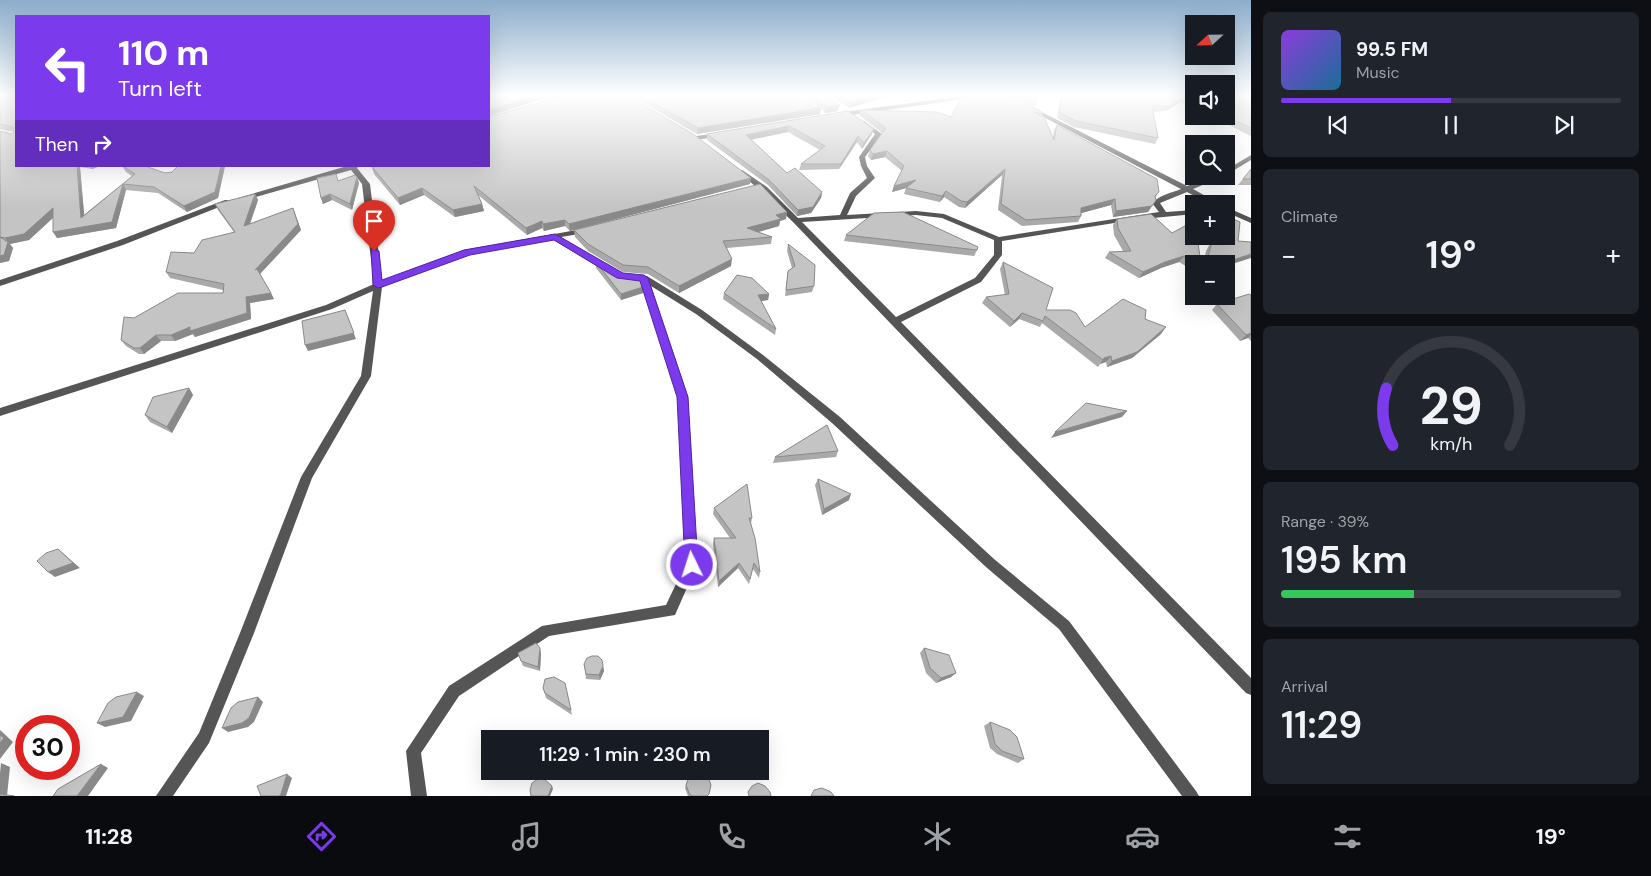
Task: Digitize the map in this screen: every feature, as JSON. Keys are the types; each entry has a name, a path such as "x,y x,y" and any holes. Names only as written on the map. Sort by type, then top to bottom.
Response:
{"street":[{"path":"843,216 853,195 871,178 864,166 862,157 879,134 878,133"},
{"path":"1078,133 1199,195"},
{"path":"696,139 724,134"},
{"path":"1235,167 1251,157"},
{"path":"728,162 796,220 1251,688"},
{"path":"0,282 120,243 223,203 352,167 366,184 378,285 366,376 307,477 204,738 164,796"},
{"path":"1164,214 1156,203 1161,198 1198,185"},
{"path":"1235,211 1251,211"},
{"path":"796,220 916,213 944,216 998,239 1164,214 1185,213"},
{"path":"1235,214 1251,221"},
{"path":"0,412 329,307 378,285 468,252 555,237 598,227"},
{"path":"555,237 620,276 644,278 699,312 760,357 836,420 975,549 1064,625 1191,796"},
{"path":"894,322 978,280 998,255 998,239"},
{"path":"418,796 413,751 454,691 547,630 670,611 692,565 683,397 644,278"}],"building":[{"path":"0,133 15,133 15,167 77,167 81,218 135,174 124,167 148,167 165,173 172,172 177,167 221,167 215,192 184,206 154,187 123,184 112,222 53,232 53,208 24,234 5,238 0,237"},
{"path":"490,133 692,133 751,178 569,224 565,220 543,224 542,221 526,228 474,186 482,204 453,210 422,188 398,198 372,167 490,167"},
{"path":"755,133 746,135 787,173 795,168 822,192 813,207 798,210 769,180 707,134"},
{"path":"802,133 871,133 864,143 858,136 841,164 801,164 825,146"},
{"path":"882,133 1051,133 1054,140 1055,133 1072,133 1157,179 1159,192 1155,196 1156,200 1152,206 1116,211 1115,199 1081,208 1081,216 1026,220 1001,204 1005,169 967,202 961,201 946,191 942,196 906,188 916,180 894,186 904,166 887,151 873,154 870,150"},
{"path":"1135,133 1157,133 1158,138"},
{"path":"1251,169 1251,179 1243,179"},
{"path":"336,174 338,181 355,175 357,177 350,204 330,194 321,198 317,178"},
{"path":"760,184 787,212 776,215 781,219 747,228 772,237 723,241 732,259 679,286 648,267 623,265 588,244 574,230"},
{"path":"255,194 244,226 293,208 298,224 255,270 257,269 271,293 246,297 247,313 190,331 190,327 171,335 156,335 140,348 134,348 121,340 124,317 134,318 178,293 223,293 224,284 166,272 171,252 194,253 202,240 235,232 215,204"},
{"path":"903,212 978,247 977,250 846,235 874,213"},
{"path":"1151,214 1172,233 1185,226 1185,245 1198,245 1200,255 1185,255 1185,257 1165,262 1143,272 1109,252 1131,251 1118,228 1117,219"},
{"path":"1235,220 1240,222 1238,241 1251,242 1251,254 1235,259 1235,255 1208,255 1211,245 1235,245"},
{"path":"0,237 8,242 4,255 0,256"},
{"path":"788,244 815,265 814,286 786,290 788,271 795,266"},
{"path":"596,262 617,274 640,276 643,287 621,294"},
{"path":"1003,262 1053,288 1046,310 1070,310 1076,313 1085,327 1123,299 1146,310 1145,319 1166,327 1137,352 1112,361 1111,356 1103,360 1045,316 1043,321 1022,313 1014,321 986,297 1009,294"},
{"path":"737,275 752,278 769,294 758,295 776,329 724,293"},
{"path":"1251,295 1251,333 1246,335 1218,305 1235,305 1235,298"},
{"path":"345,310 354,333 305,345 302,321"},
{"path":"189,388 167,427 145,415 153,397"},
{"path":"1086,403 1127,411 1055,432"},
{"path":"827,425 838,451 775,457"},
{"path":"818,479 851,494 824,509"},
{"path":"747,484 752,518 749,518 755,538 760,572 754,563 750,579 739,563 719,581 714,538 736,538 714,508"},
{"path":"58,549 73,563 48,572 37,561 46,553"},
{"path":"536,643 540,648 538,667 521,661 518,653"},
{"path":"924,648 949,655 956,673 941,678 930,668"},
{"path":"598,656 602,660 603,666 599,675 586,674 584,664 587,658"},
{"path":"554,677 565,683 571,710 545,693 543,688 545,679"},
{"path":"137,692 123,717 97,723 108,703 116,697"},
{"path":"258,697 249,718 242,723 222,728 231,708 238,702"},
{"path":"990,722 1010,730 1017,737 1024,759 1002,751 995,744"},
{"path":"0,735 4,738 0,743"},
{"path":"101,764 77,796 53,796 58,789 73,780 80,780 80,776"},
{"path":"287,774 279,796 261,796 257,786"},
{"path":"536,780 545,780 552,786 548,796 531,796 532,783"},
{"path":"688,780 709,780 711,785 707,796 692,796 686,785"},
{"path":"758,783 765,786 771,796 749,796 748,792 752,786"},
{"path":"822,788 831,792 834,796 811,796 814,790"}],"route":[{"path":"374,251 378,285 468,252 555,237 620,276 644,278 683,397 687,505 692,565"}]}
